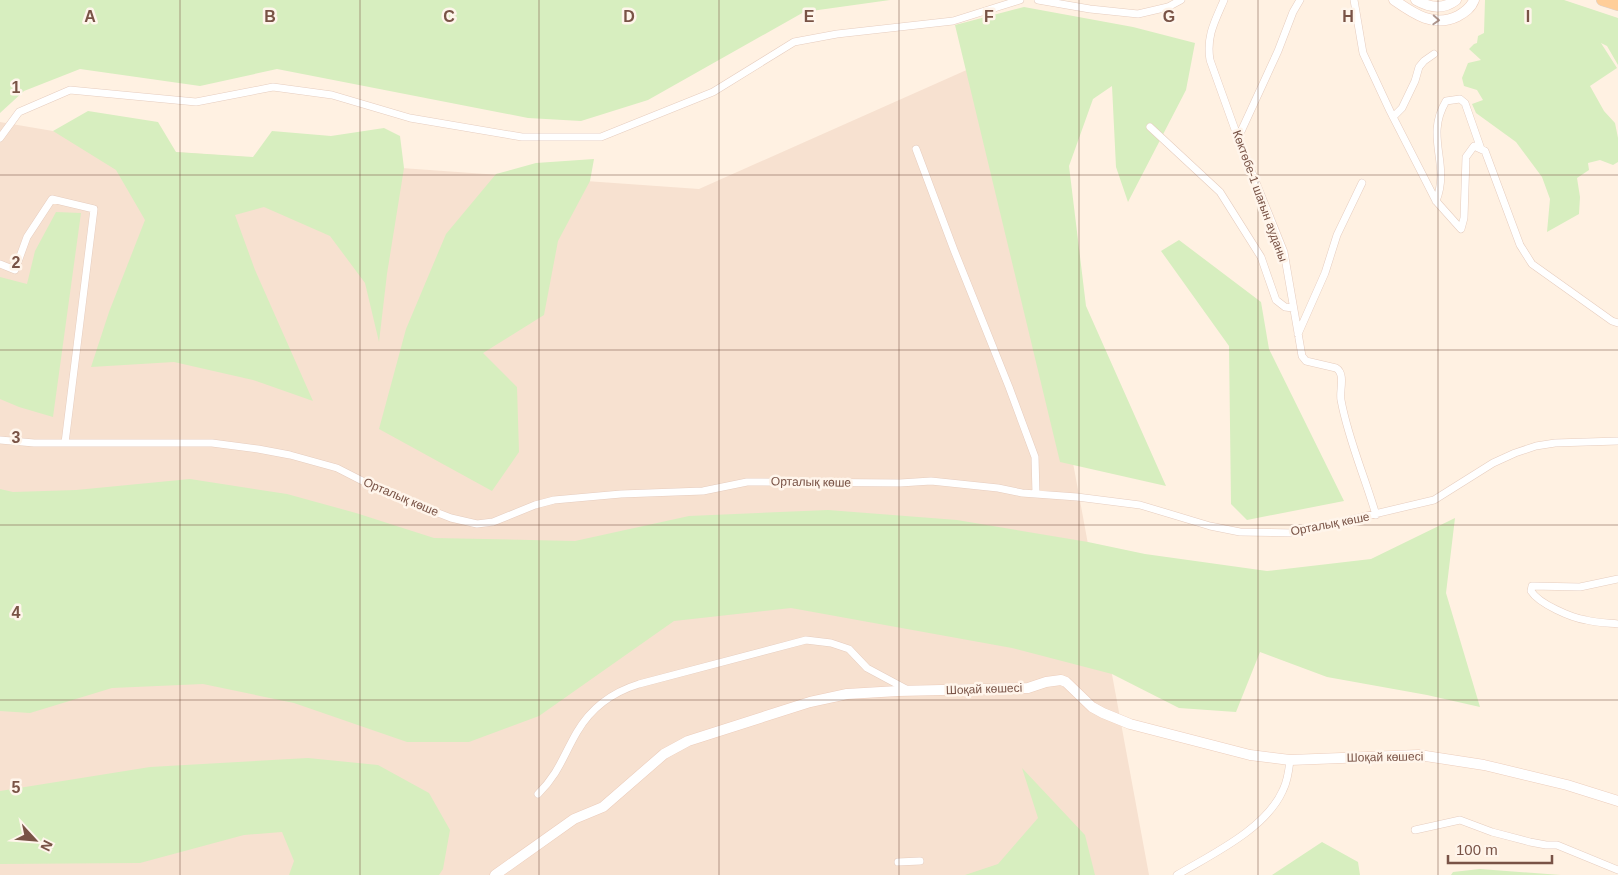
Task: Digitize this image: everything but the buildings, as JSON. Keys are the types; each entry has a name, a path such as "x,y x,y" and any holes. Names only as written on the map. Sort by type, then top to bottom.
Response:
{"main road":[{"path":"1602,0 1618,5"}],"street":[{"path":"0,138 19,112 70,90 196,102 273,87 332,95 410,118 522,137 602,137 712,92 794,42 837,34 953,21 1020,0"},
{"path":"1038,0 1090,9 1138,14 1168,7 1181,0"},
{"name":"Көктөбе-1 шағын ауданы","path":"1224,0 1210,35 1208,46 1210,60 1238,138 1284,252 1302,356 1306,361 1340,370 1340,398 1346,424 1376,515"},
{"path":"1238,138 1300,0"},
{"path":"1354,0 1363,53 1436,201 1460,229 1464,218 1466,157 1474,146 1485,151 1520,244 1532,264 1612,321 1618,322"},
{"path":"1394,0 1418,16 1427,20 1437,21 1449,20 1460,15 1467,10 1474,0"},
{"path":"1416,0 1425,5 1440,7 1456,0"},
{"path":"1393,117 1402,108 1415,81 1418,67 1424,60 1434,54"},
{"path":"1436,201 1441,190 1442,169 1435,134 1438,113 1446,101 1460,99 1465,103 1481,149"},
{"path":"1150,127 1220,192 1261,257 1276,300 1285,307 1294,308"},
{"path":"916,150 1036,457 1036,494"},
{"path":"1298,334 1325,273 1337,236 1362,183"},
{"path":"0,264 15,270 26,237 52,199 94,209 65,443"},
{"name":"Орталық көше","path":"0,440 65,443 212,443 290,455 338,468 384,492 451,518 477,524 493,522 554,500 621,494 703,491 747,482 900,483 931,481 1140,505 1210,526 1240,532 1294,533 1434,500 1493,463 1536,446 1555,443 1618,441"},
{"path":"1618,579 1580,587 1532,586 1531,591 1535,597 1552,607 1584,620 1618,624"},
{"path":"538,794 554,776 577,732 592,712 616,692 653,680 806,640 831,643 849,649 867,668 911,691"},
{"name":"Шоқай көшесі","path":"495,875 574,819 603,807 664,754 688,741 810,702 847,694 1028,688 1060,680 1066,682 1092,707 1130,724 1250,755 1290,760 1419,755 1484,765 1567,785 1618,801"},
{"path":"1177,875 1213,856 1265,818 1283,792 1290,760"},
{"path":"1415,830 1460,820 1492,832 1530,842 1557,845 1618,870"},
{"path":"898,862 920,861"}],"shaded area":[{"path":"998,56 1149,875 0,875 0,122 176,152 699,189"}],"green space":[{"path":"0,0 890,0 804,12 648,100 581,121 528,118 277,69 200,86 80,69 24,91 0,113"},
{"path":"1485,0 1564,0 1618,18 1618,65 1607,46 1601,43 1617,68 1590,86 1604,111 1615,123 1618,138 1618,162 1613,165 1600,160 1588,163 1589,170 1577,178 1580,197 1579,214 1547,232 1550,199 1542,177 1516,142 1476,113 1472,104 1483,100 1477,90 1464,86 1462,78 1468,63 1481,60 1469,49 1477,43 1478,36 1484,33"},
{"path":"1024,7 1133,27 1195,43 1186,90 1128,202 1116,167 1112,86 1093,99 1069,166 1086,306 1166,486 1060,462 955,25"},
{"path":"88,111 158,122 176,152 253,157 272,131 331,136 384,128 400,136 404,168 387,274 379,342 365,283 330,236 264,207 235,215 255,270 313,401 253,380 174,362 91,367 109,312 145,220 116,170 53,131"},
{"path":"594,159 590,181 558,241 544,315 483,353 517,387 519,452 492,491 379,429 406,329 446,234 496,174 536,163"},
{"path":"56,212 81,213 53,417 0,399 0,277 27,284 35,251"},
{"path":"1179,240 1261,302 1269,349 1344,501 1247,520 1231,504 1229,346 1161,251"},
{"path":"190,479 287,494 356,513 434,538 575,541 689,516 828,510 957,520 1088,542 1145,554 1267,571 1371,559 1455,518 1446,593 1480,707 1427,695 1327,677 1260,652 1236,712 1179,708 1112,674 1012,648 791,608 674,621 539,716 469,742 407,742 294,703 203,684 112,688 30,713 0,711 0,489 13,492 76,490"},
{"path":"308,758 378,765 429,793 450,830 443,869 439,875 289,875 294,861 282,832 244,835 140,863 0,864 0,791 150,767"},
{"path":"1022,768 1085,835 1095,875 965,875 998,864 1038,818"},
{"path":"1322,842 1358,862 1360,875 1272,875"},
{"path":"1480,869 1561,875 1451,875 1453,872"}]}
